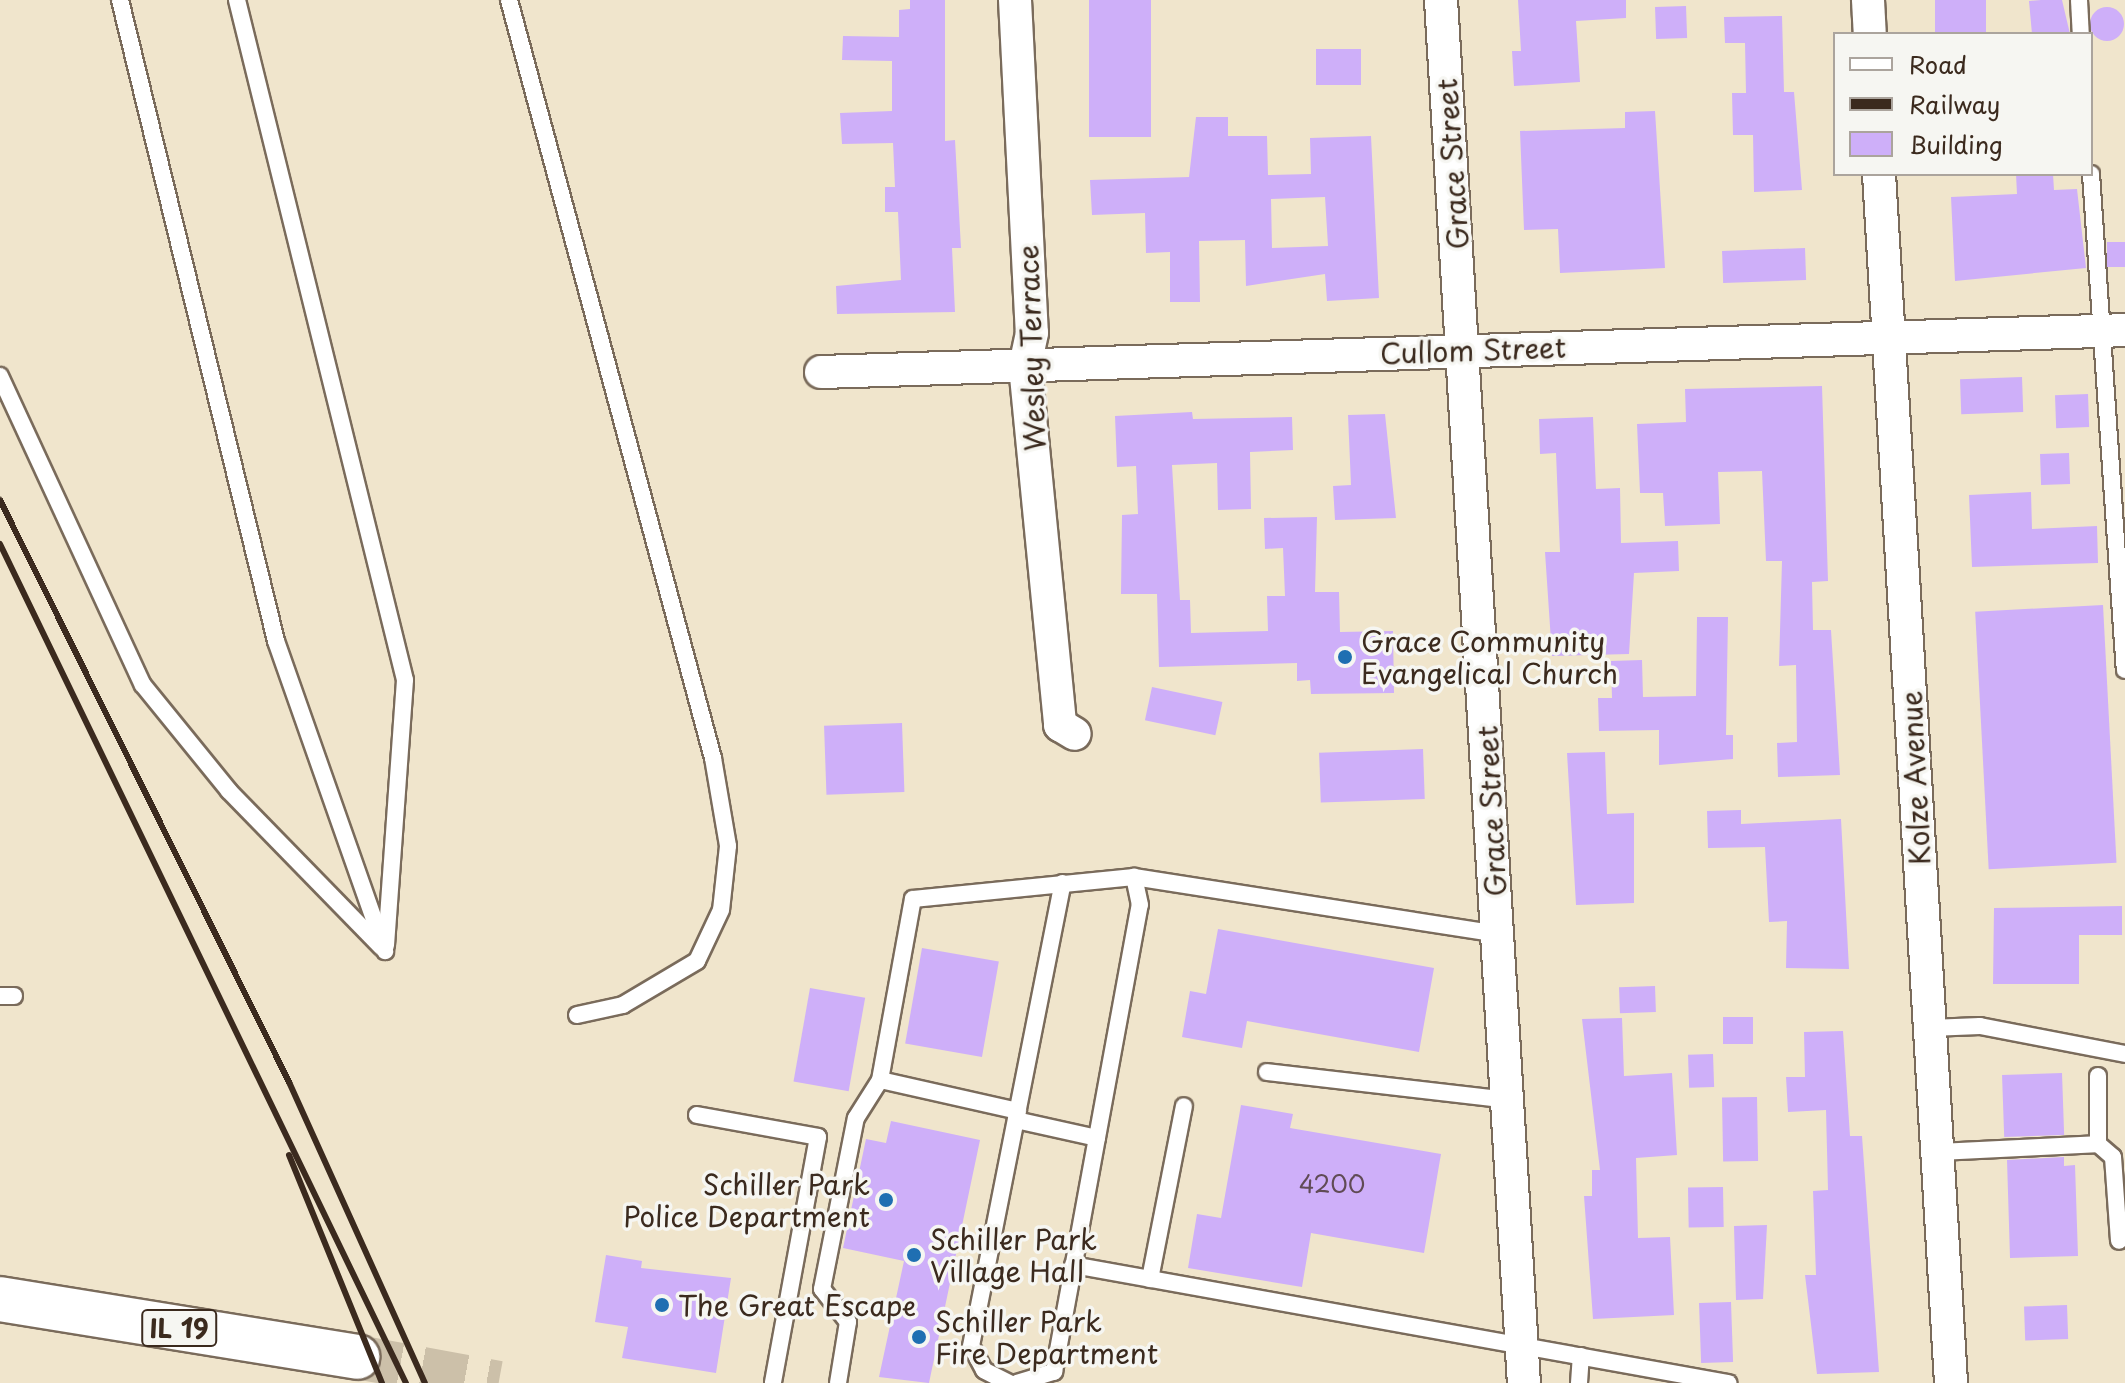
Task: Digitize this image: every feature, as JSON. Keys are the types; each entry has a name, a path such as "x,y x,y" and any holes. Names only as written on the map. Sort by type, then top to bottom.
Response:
{"main road":[{"name":"IL 19","path":"0,1299 357,1357"}],"street":[{"name":"Wesley Terrace","path":"1015,0 1032,333 1025,366 1060,725 1075,734"},
{"name":"Grace Street","path":"1441,0 1524,1383"},
{"path":"1868,0 1870,32"},
{"name":"Kolze Avenue","path":"1879,176 1951,1383"},
{"name":"Cullom Street","path":"821,372 2113,330"}],"lane":[{"path":"120,0 276,641 385,951"},
{"path":"237,0 405,680 385,951"},
{"path":"509,0 713,758 728,846 721,910 697,961 623,1005 577,1015"},
{"path":"2079,0 2081,32"},
{"path":"2091,176 2113,330 2125,670"},
{"path":"0,376 143,685 229,791 385,951"},
{"path":"1017,1383 1054,1372 1140,905 1134,877"},
{"path":"838,1383 848,1322 822,1289 856,1118 880,1080 913,899 1134,877 1498,934"},
{"path":"1009,1383 984,1370 971,1346 1063,883"},
{"path":"1930,1028 1980,1026 2125,1054"},
{"path":"1267,1072 1508,1100"},
{"path":"2098,1076 2098,1144"},
{"path":"880,1080 1097,1138"},
{"path":"1150,1279 1184,1106"},
{"path":"697,1115 818,1137 773,1383"},
{"path":"1937,1152 2098,1144 2113,1157 2119,1241"},
{"path":"1073,1265 1728,1383"},
{"path":"1579,1383 1581,1356"}],"building":[{"path":"910,0 945,0 945,141 955,140 961,248 952,248 955,312 837,314 836,286 901,280 898,212 885,212 885,187 895,187 893,143 842,144 840,113 892,111 892,61 842,60 843,36 899,37 899,10 910,9"},
{"path":"1089,0 1151,0 1151,137 1089,137"},
{"path":"1518,0 1626,0 1626,18 1576,21 1580,82 1514,86 1512,51 1521,51"},
{"path":"1935,0 1986,0 1986,32 1935,32"},
{"path":"2062,0 2070,32 2032,32 2029,1"},
{"path":"1686,6 1687,38 1656,39 1655,7"},
{"path":"2100,8 2114,8 2123,17 2123,31 2114,40 2100,40 2091,31 2091,17"},
{"path":"1782,16 1784,92 1794,92 1802,190 1754,192 1753,135 1733,135 1732,93 1746,93 1745,43 1725,43 1724,17"},
{"path":"1316,49 1361,49 1361,85 1316,85"},
{"path":"1655,111 1665,268 1560,273 1558,229 1524,230 1520,131 1625,128 1625,112"},
{"path":"1196,117 1228,117 1228,136 1267,136 1268,175 1311,174 1310,138 1371,136 1379,298 1327,301 1325,274 1246,286 1245,240 1199,241 1200,302 1170,302 1170,252 1146,253 1145,213 1092,215 1090,180 1189,177","holes":["1325,197 1328,246 1272,248 1271,199"]},
{"path":"2016,176 2053,176 2054,190 2077,189 2086,268 1955,281 1951,197 2017,194"},
{"path":"2107,242 2125,242 2125,267 2107,267"},
{"path":"1805,248 1806,280 1723,283 1722,251"},
{"path":"2022,377 2023,412 1961,414 1960,379"},
{"path":"1822,386 1828,581 1812,582 1813,630 1831,630 1840,775 1778,777 1777,743 1797,742 1796,665 1779,666 1782,561 1766,561 1762,471 1718,472 1720,524 1665,526 1663,493 1640,493 1637,424 1686,422 1685,389"},
{"path":"2088,394 2089,427 2056,428 2055,395"},
{"path":"1192,412 1193,419 1292,417 1293,450 1250,452 1251,509 1218,510 1217,463 1172,465 1180,600 1190,600 1191,633 1268,631 1267,596 1285,596 1283,548 1265,549 1264,518 1317,517 1315,592 1339,592 1340,632 1393,631 1394,693 1311,694 1310,680 1297,681 1297,663 1159,667 1157,594 1121,594 1122,515 1138,514 1136,466 1117,467 1115,416"},
{"path":"1385,414 1396,518 1335,520 1333,486 1351,485 1348,415"},
{"path":"1593,417 1596,489 1620,488 1621,543 1678,541 1679,571 1634,573 1629,654 1552,656 1545,552 1560,552 1556,453 1540,454 1539,419"},
{"path":"2069,453 2070,484 2041,485 2040,454"},
{"path":"2031,492 2032,529 2097,526 2098,563 1972,567 1969,495"},
{"path":"2103,605 2117,863 1989,869 1975,612"},
{"path":"1697,617 1728,617 1726,735 1733,735 1733,759 1659,765 1659,730 1599,731 1598,698 1612,698 1611,661 1642,660 1643,697 1696,696"},
{"path":"1152,687 1222,702 1215,735 1145,720"},
{"path":"902,723 904,792 826,795 824,726"},
{"path":"1423,749 1425,799 1321,803 1319,753"},
{"path":"1605,752 1607,814 1634,813 1634,903 1576,905 1567,753"},
{"path":"1741,810 1741,824 1841,819 1849,969 1786,968 1787,921 1769,922 1765,847 1708,848 1707,811"},
{"path":"2122,906 2122,935 2079,935 2079,984 1993,984 1994,908"},
{"path":"1218,929 1434,968 1419,1052 1247,1021 1242,1048 1182,1037 1190,991 1206,994"},
{"path":"922,948 999,962 982,1057 905,1044"},
{"path":"1655,986 1656,1012 1620,1013 1619,987"},
{"path":"810,988 865,998 849,1091 794,1082"},
{"path":"1723,1017 1753,1017 1753,1044 1723,1044"},
{"path":"1622,1018 1624,1076 1672,1073 1677,1155 1636,1158 1638,1238 1670,1237 1674,1315 1593,1319 1584,1196 1592,1196 1592,1170 1600,1170 1582,1019"},
{"path":"1843,1031 1850,1136 1862,1136 1879,1372 1817,1374 1805,1275 1816,1275 1813,1191 1828,1190 1826,1110 1788,1112 1786,1077 1805,1077 1804,1032"},
{"path":"1713,1054 1714,1087 1689,1088 1688,1055"},
{"path":"2062,1073 2064,1135 2004,1137 2002,1075"},
{"path":"1757,1097 1758,1161 1723,1162 1722,1098"},
{"path":"1241,1105 1293,1114 1290,1128 1441,1154 1424,1253 1311,1233 1302,1287 1188,1268 1197,1214 1221,1218"},
{"name":"Schiller Park Village Hall","path":"891,1121 980,1140 929,1383 879,1377 904,1261 843,1248 866,1139 886,1143"},
{"path":"2064,1157 2064,1166 2075,1165 2078,1256 2010,1258 2007,1160"},
{"path":"1723,1187 1724,1227 1689,1228 1688,1188"},
{"path":"1767,1225 1763,1299 1736,1300 1734,1226"},
{"name":"The Great Escape","path":"606,1255 642,1261 641,1268 731,1278 716,1373 622,1358 628,1327 595,1322"},
{"path":"1731,1302 1733,1362 1701,1363 1699,1303"},
{"path":"2067,1305 2068,1339 2025,1340 2024,1307"}],"tunnel":[{"path":"357,1357 499,1383"}],"railway":[{"path":"0,500 289,1082 425,1383"},
{"path":"0,544 406,1383"},
{"path":"289,1155 382,1383"}],"place":[{"name":"Grace Community Evangelical Church","path":"1345,657"},
{"name":"Schiller Park Police Department","path":"886,1200"},
{"name":"Schiller Park Village Hall","path":"914,1255"},
{"name":"The Great Escape","path":"662,1305"},
{"name":"Schiller Park Fire Department","path":"919,1337"}]}
